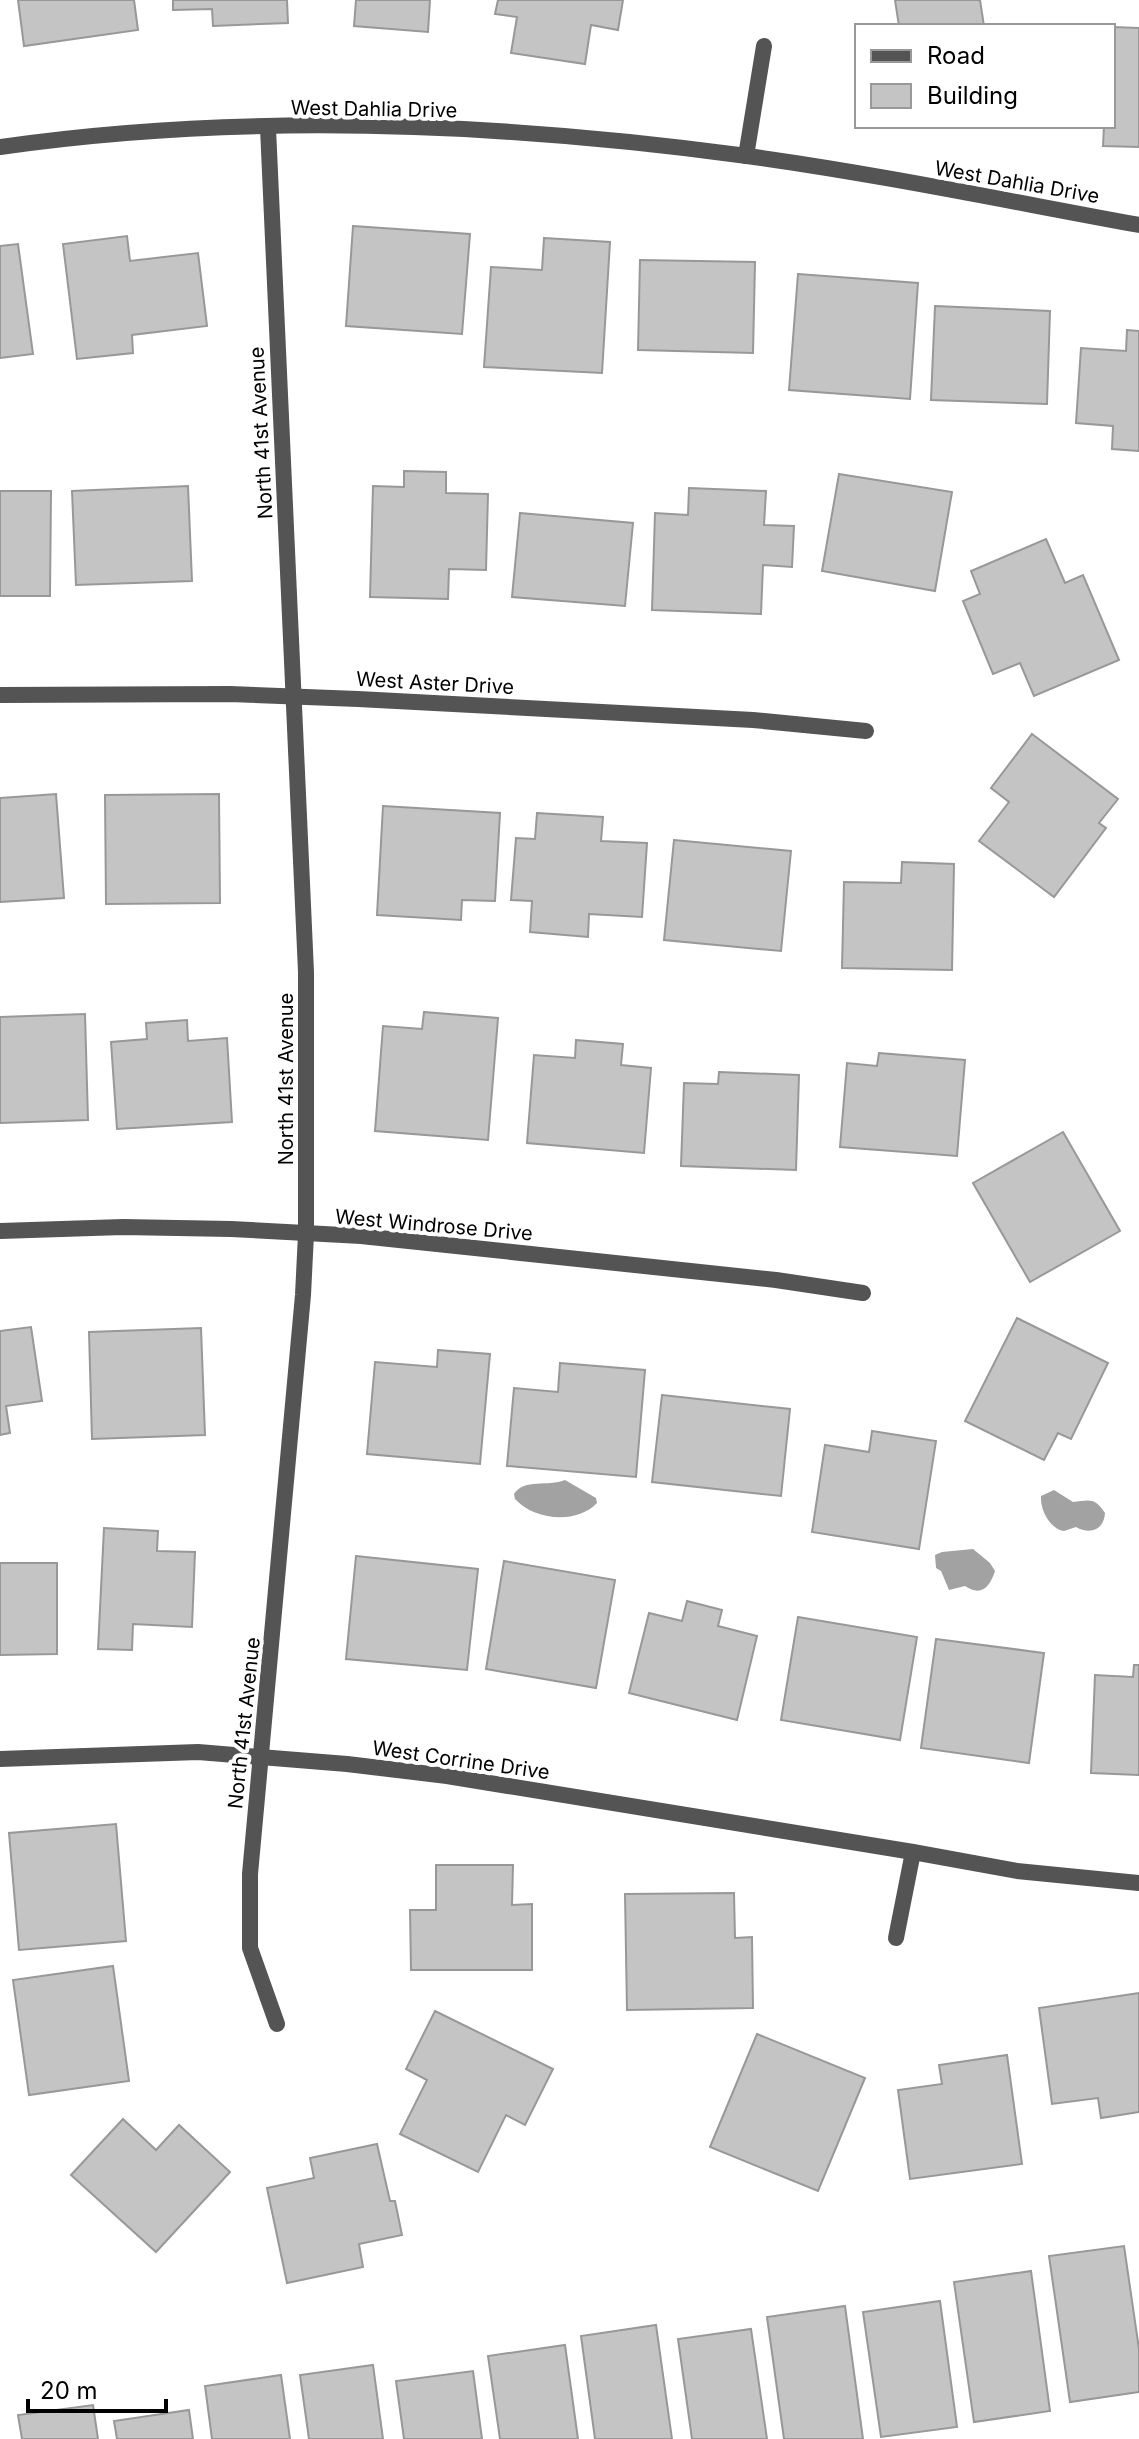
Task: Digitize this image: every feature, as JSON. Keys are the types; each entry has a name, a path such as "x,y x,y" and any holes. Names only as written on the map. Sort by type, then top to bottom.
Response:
{"street":[{"path":"746,156 764,46"},
{"name":"West Dahlia Drive","path":"0,147 51,140 268,128 350,126 454,130 625,142 746,156 1139,225"},
{"name":"North 41st Avenue","path":"268,128 306,972 306,1234 250,1874 250,1948 277,2024"},
{"name":"West Aster Drive","path":"0,695 230,694 753,720 866,731"},
{"name":"West Windrose Drive","path":"0,1231 123,1227 361,1236 606,1261 863,1293"},
{"name":"West Corrine Drive","path":"0,1759 198,1752 347,1764 447,1776 1017,1871 1139,1883"},
{"path":"896,1938 913,1852"}],"shaded area":[{"path":"565,1480 596,1498 597,1503 578,1515 555,1517 533,1512 515,1499 514,1494 524,1486"},
{"path":"1054,1490 1073,1502 1088,1500 1098,1504 1105,1513 1099,1527 1091,1531 1076,1527 1064,1531 1054,1527 1044,1513 1041,1496"},
{"path":"973,1549 995,1571 990,1582 984,1589 976,1591 965,1586 949,1590 941,1571 936,1568 935,1555"}],"building":[{"path":"18,0 134,0 138,30 24,46"},
{"path":"173,0 287,0 288,23 213,26 212,9 173,10"},
{"path":"356,0 430,0 428,32 354,26"},
{"path":"498,0 623,0 618,30 591,25 585,64 511,53 517,17 495,14"},
{"path":"895,0 980,0 984,24 899,24"},
{"path":"1115,27 1139,28 1139,147 1103,146 1104,128 1115,128"},
{"path":"353,226 470,234 462,334 346,326"},
{"path":"127,236 130,261 198,253 207,326 132,335 133,353 77,359 63,244"},
{"path":"544,238 610,242 602,373 484,367 491,267 542,270"},
{"path":"18,244 33,354 0,358 0,246"},
{"path":"640,260 755,262 753,353 638,350"},
{"path":"798,274 918,283 910,399 789,390"},
{"path":"935,306 1050,311 1047,404 931,400"},
{"path":"1127,330 1139,331 1139,451 1112,449 1113,426 1076,423 1081,348 1126,351"},
{"path":"404,471 446,472 446,493 488,494 486,570 449,569 448,599 370,597 373,486 404,487"},
{"path":"839,474 952,492 935,591 822,571"},
{"path":"188,486 192,581 76,585 72,491"},
{"path":"689,488 766,491 764,525 794,526 792,567 763,565 761,614 652,610 655,513 688,515"},
{"path":"0,491 51,491 50,596 0,596"},
{"path":"520,513 633,523 625,606 512,597"},
{"path":"1046,539 1065,583 1083,575 1119,660 1034,696 1020,663 993,674 963,601 980,594 971,571"},
{"path":"1032,734 1118,799 1099,823 1106,828 1054,897 979,841 1009,802 991,788"},
{"path":"56,794 64,898 0,902 0,798"},
{"path":"219,794 220,903 106,904 105,795"},
{"path":"383,806 500,813 495,901 462,900 461,920 377,915"},
{"path":"537,813 603,817 601,841 647,843 642,917 589,914 588,937 530,932 532,901 511,900 516,838 535,839"},
{"path":"674,840 791,851 781,951 664,940"},
{"path":"902,862 954,864 952,970 842,968 844,882 901,883"},
{"path":"424,1012 498,1018 488,1140 375,1131 383,1026 422,1029"},
{"path":"85,1014 88,1120 0,1123 0,1017"},
{"path":"187,1020 188,1041 227,1038 232,1122 117,1129 111,1042 147,1039 146,1023"},
{"path":"576,1040 623,1044 621,1065 651,1068 644,1153 527,1143 534,1055 575,1058"},
{"path":"879,1053 965,1060 957,1156 840,1147 847,1063 877,1066"},
{"path":"719,1072 799,1075 796,1170 681,1166 684,1083 718,1084"},
{"path":"1063,1132 1120,1231 1030,1282 973,1183"},
{"path":"1017,1318 1108,1363 1071,1439 1058,1433 1044,1460 965,1421"},
{"path":"31,1327 42,1401 6,1406 10,1433 0,1435 0,1331"},
{"path":"201,1328 205,1435 92,1439 89,1332"},
{"path":"438,1350 490,1354 480,1464 367,1454 375,1362 437,1367"},
{"path":"560,1363 645,1370 636,1477 507,1466 514,1388 558,1392"},
{"path":"662,1395 790,1409 781,1496 652,1482"},
{"path":"872,1431 936,1441 919,1549 812,1532 825,1445 869,1452"},
{"path":"104,1528 158,1531 157,1551 195,1552 192,1627 133,1624 132,1650 98,1649"},
{"path":"356,1556 478,1569 467,1670 346,1659"},
{"path":"504,1561 615,1580 596,1688 486,1669"},
{"path":"0,1563 57,1563 57,1654 0,1655"},
{"path":"687,1601 722,1610 718,1626 757,1636 737,1720 629,1693 649,1613 682,1621"},
{"path":"798,1617 917,1637 900,1740 781,1720"},
{"path":"936,1639 1044,1653 1029,1763 921,1748"},
{"path":"1134,1665 1139,1665 1139,1775 1091,1773 1095,1675 1133,1677"},
{"path":"116,1824 126,1941 19,1950 9,1833"},
{"path":"436,1865 513,1865 512,1905 532,1904 532,1970 411,1970 410,1910 436,1910"},
{"path":"734,1893 735,1938 752,1937 753,2008 627,2010 625,1894"},
{"path":"113,1966 129,2081 29,2095 13,1980"},
{"path":"1139,1993 1139,2112 1101,2118 1098,2098 1052,2104 1039,2008"},
{"path":"435,2011 553,2069 525,2125 506,2115 478,2172 400,2134 427,2080 406,2069"},
{"path":"757,2034 865,2078 818,2191 710,2147"},
{"path":"1007,2055 1022,2164 910,2179 898,2090 942,2084 939,2065"},
{"path":"123,2119 156,2150 179,2125 230,2172 156,2252 71,2175"},
{"path":"377,2144 390,2201 395,2201 402,2235 359,2244 363,2267 287,2283 267,2188 314,2178 310,2158"},
{"path":"1124,2246 1139,2349 1139,2392 1070,2402 1049,2256"},
{"path":"1031,2271 1050,2411 974,2422 954,2282"},
{"path":"940,2301 957,2427 881,2437 863,2312"},
{"path":"845,2306 863,2439 784,2439 767,2317"},
{"path":"656,2325 672,2439 595,2439 581,2336"},
{"path":"751,2329 767,2439 692,2439 678,2339"},
{"path":"565,2345 578,2439 500,2439 488,2356"},
{"path":"373,2365 383,2439 309,2439 300,2375"},
{"path":"473,2371 482,2439 404,2439 396,2381"},
{"path":"281,2375 290,2439 212,2439 205,2386"},
{"path":"93,2405 98,2439 22,2439 18,2415"},
{"path":"189,2410 193,2439 117,2439 114,2421"}]}
